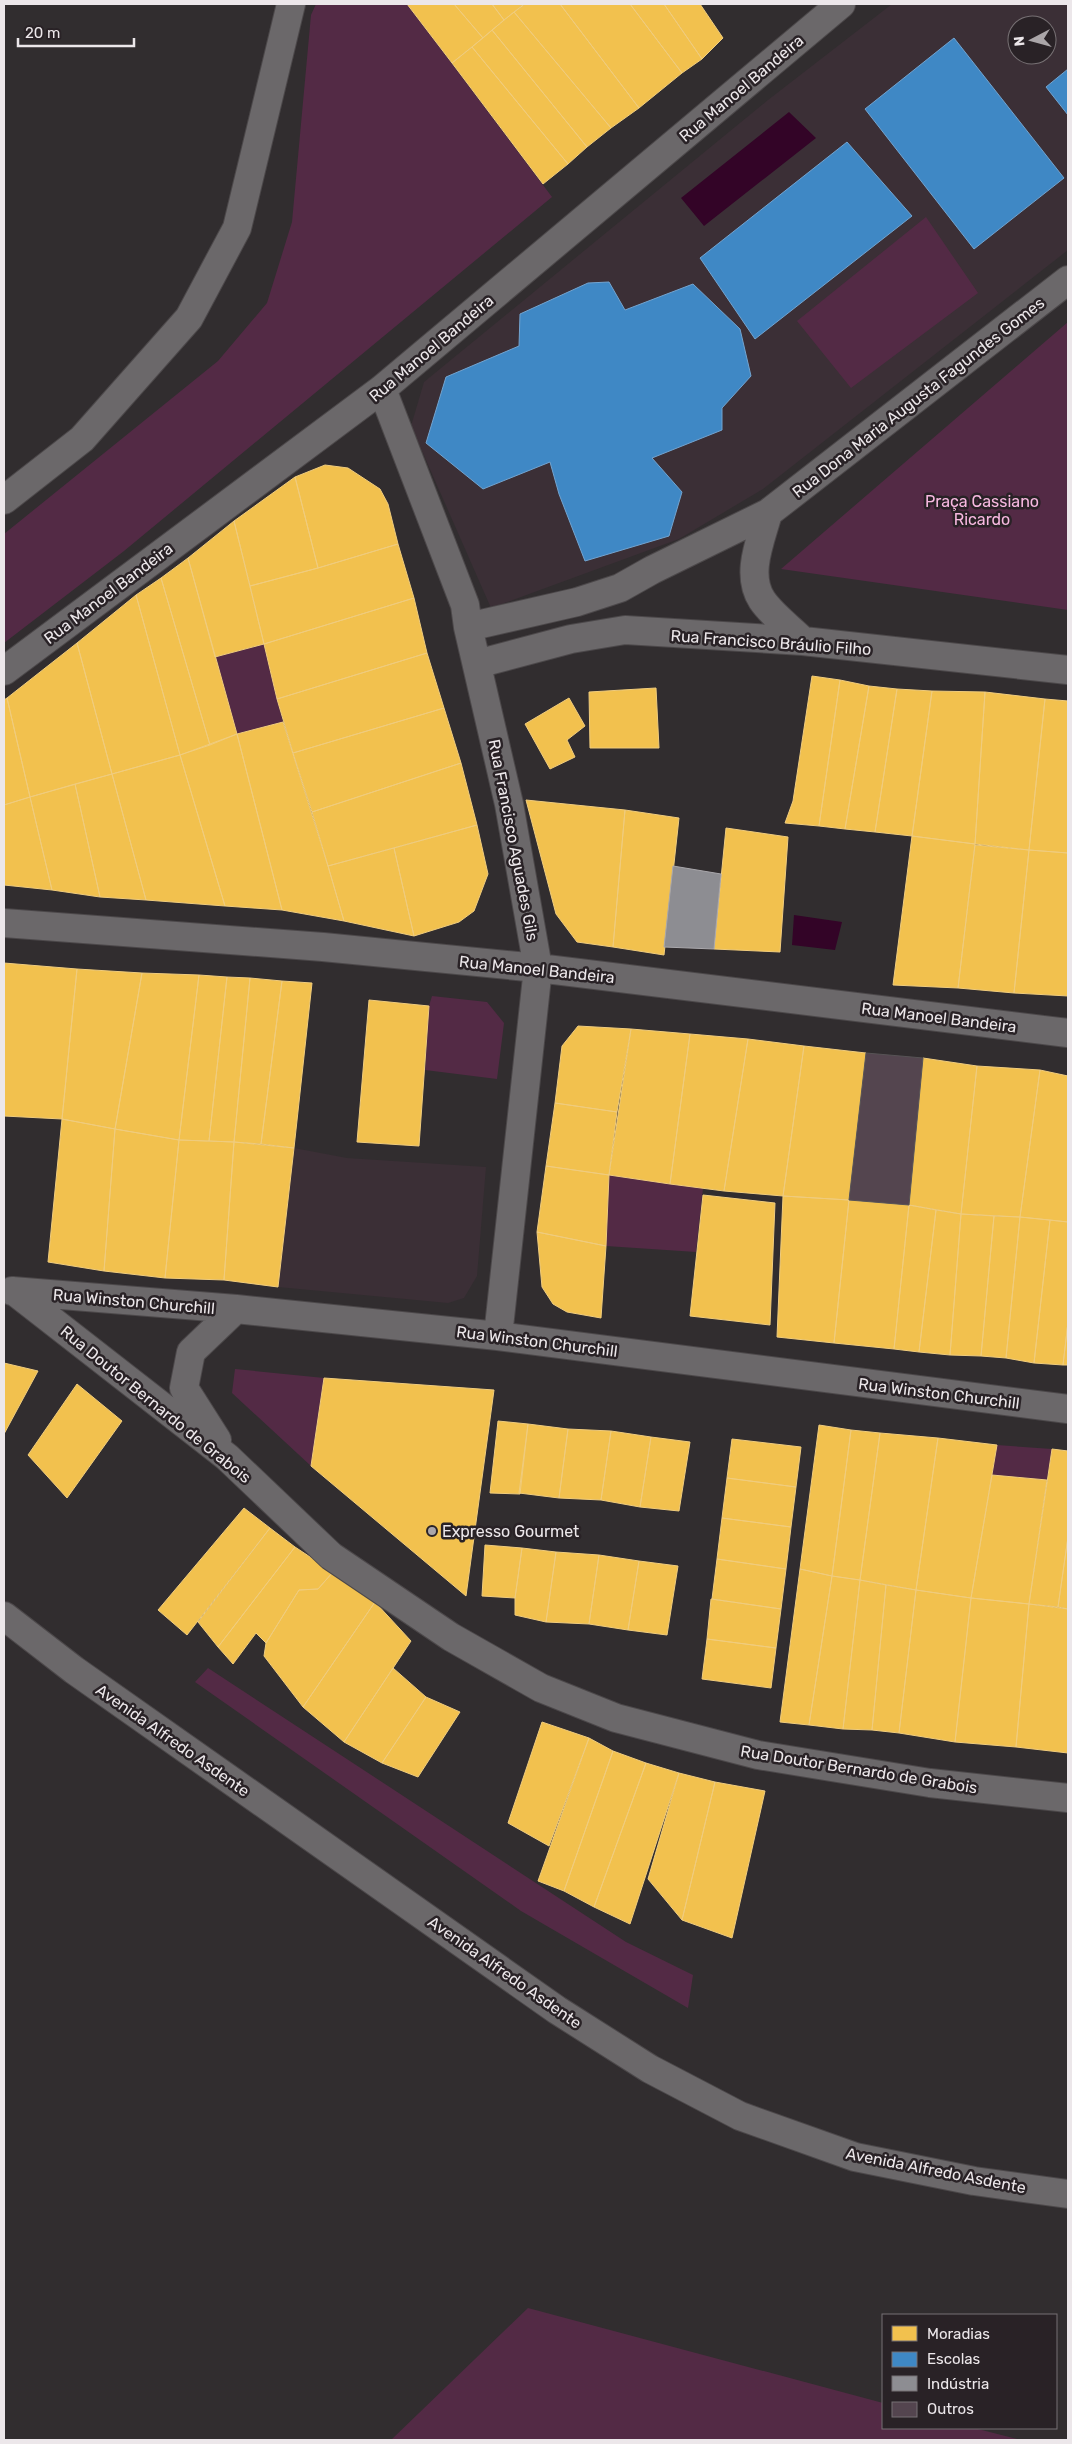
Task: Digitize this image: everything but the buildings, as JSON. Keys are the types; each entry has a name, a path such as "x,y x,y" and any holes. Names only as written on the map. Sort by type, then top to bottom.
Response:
{"street":[{"path":"4,500 82,439 190,318 237,228 291,4"},
{"name":"Rua Manoel Bandeira","path":"4,671 382,389 840,4"},
{"name":"Rua Dona Maria Augusta Fagundes Gomes","path":"768,513 1068,280"},
{"name":"Rua Francisco Aguades Gils","path":"382,389 465,605 468,627 509,804 538,968 498,1336"},
{"path":"468,627 577,602 620,588 652,570 768,513"},
{"path":"768,513 754,566 755,583 762,600 803,641"},
{"name":"Rua Francisco Bráulio Filho","path":"477,664 571,639 625,630 803,641 1068,670"},
{"name":"Rua Manoel Bandeira","path":"4,923 323,947 538,968 1068,1033"},
{"name":"Rua Winston Churchill","path":"9,1290 236,1309 498,1336 1068,1410"},
{"name":"Rua Doutor Bernardo de Grabois","path":"9,1290 227,1457 331,1556 451,1637 541,1688 616,1718 758,1755 930,1783 1068,1798"},
{"path":"227,1457 184,1388 191,1352 236,1309"},
{"name":"Avenida Alfredo Asdente","path":"4,1616 74,1670 557,2010 650,2069 740,2116 855,2157 974,2181 1068,2194"}],"shaded area":[{"path":"892,4 1068,4 1068,250 763,489 679,539 491,608 411,426 424,382 768,100"},
{"path":"789,112 816,138 704,226 681,198"},
{"path":"794,915 842,922 835,950 792,945"},
{"path":"294,1148 347,1158 486,1167 477,1276 464,1298 448,1303 278,1287"}],"green space":[{"path":"316,4 407,4 552,197 124,551 4,643 4,534 218,361 267,303 292,222 311,15"},
{"path":"926,217 978,293 851,388 797,321"},
{"name":"Praça Cassiano Ricardo","path":"1068,322 1068,610 781,569"},
{"path":"264,644 283,722 237,734 215,657"},
{"path":"432,996 487,1002 504,1023 497,1079 425,1070 429,1006"},
{"path":"609,1175 703,1188 696,1252 606,1246"},
{"path":"235,1369 324,1378 311,1466 232,1393"},
{"path":"997,1445 1052,1449 1047,1480 992,1475"},
{"path":"208,1668 626,1942 693,1975 688,2008 521,1911 195,1682"},
{"path":"528,2308 882,2403 882,2429 978,2429 1021,2440 391,2440"}],"place":[{"name":"Expresso Gourmet","path":"432,1531"}]}
